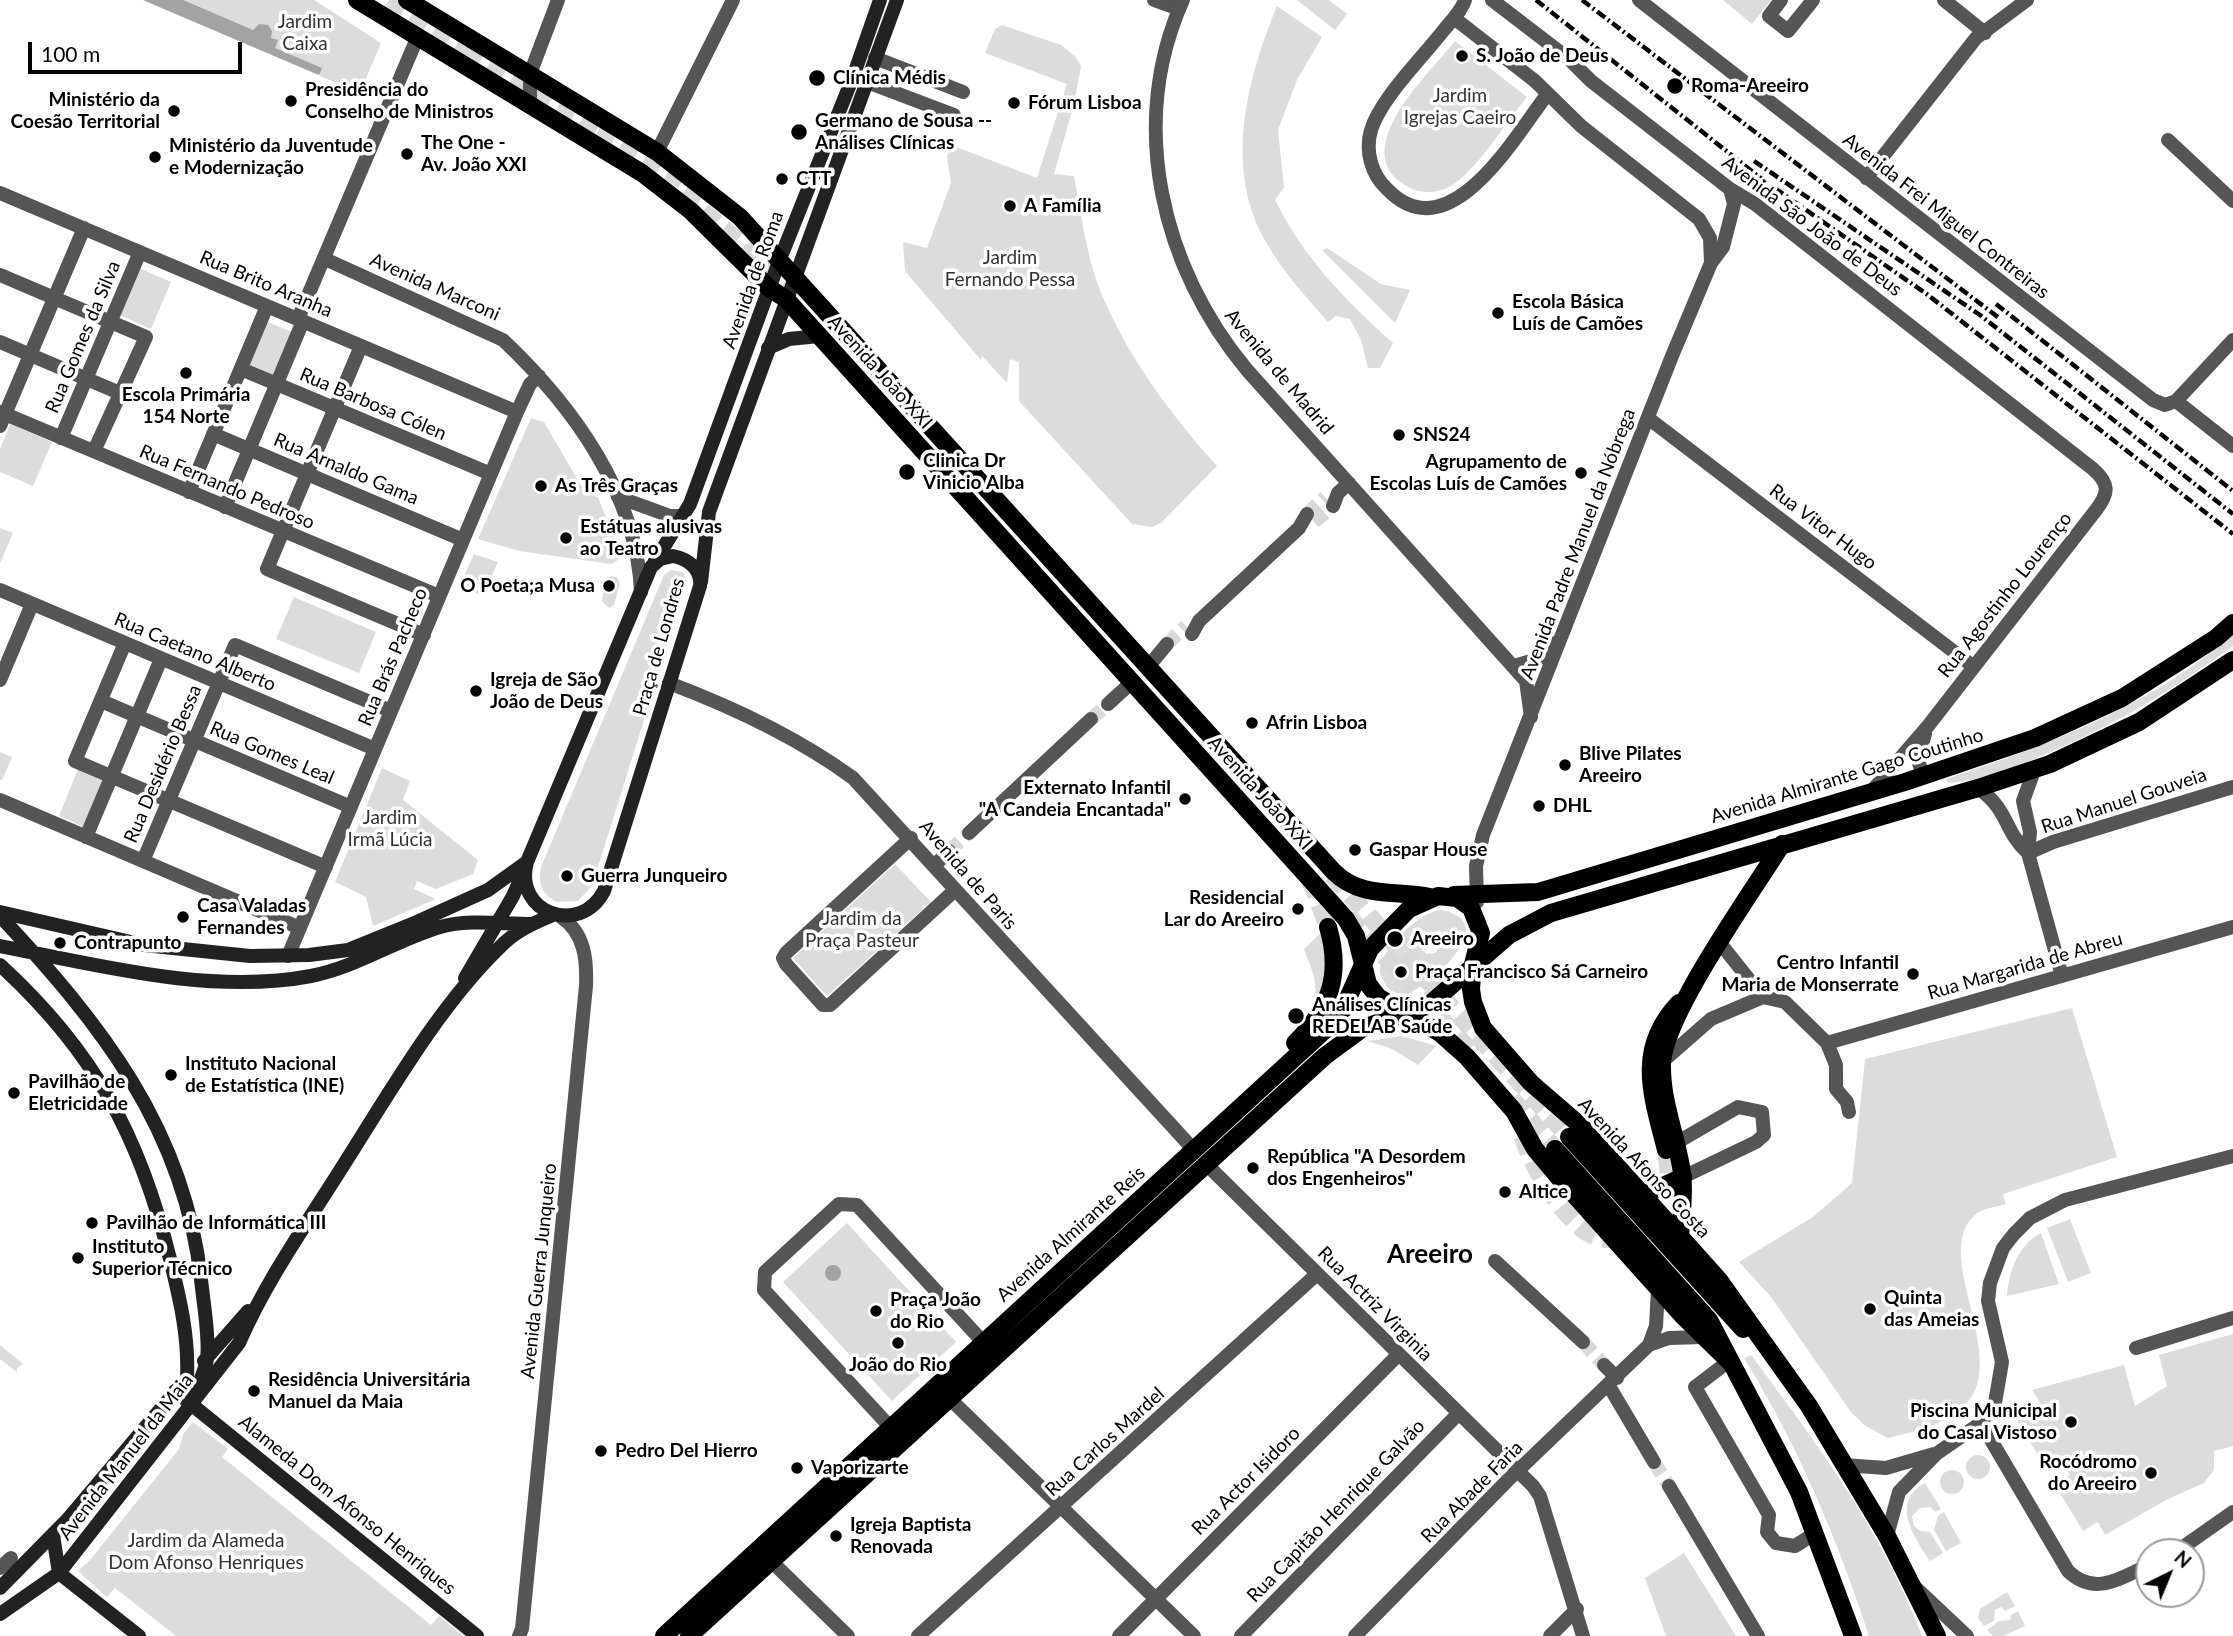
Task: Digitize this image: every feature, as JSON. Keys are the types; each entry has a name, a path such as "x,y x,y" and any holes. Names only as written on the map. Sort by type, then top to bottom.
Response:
{"main road":[{"name":"Avenida João XXI","path":"357,0 642,173 724,240 769,288 786,299 1346,919 1356,936 1363,965"},
{"name":"Avenida João XXI","path":"407,0 657,152 740,218 1152,663 1341,879 1366,891 1439,896"},
{"name":"Avenida de Roma","path":"700,586 706,555 709,512 786,299 860,80 880,0"},
{"name":"Avenida de Roma","path":"651,568 691,504 780,259 860,80 875,58 897,0"},
{"path":"642,173 657,152"},
{"path":"768,348 789,339 819,336"},
{"name":"Praça de Londres","path":"663,557 682,558 696,569 701,578 700,586 604,891 587,911 557,916 539,907 529,894 525,878 527,862 651,568 663,557"},
{"name":"Avenida Almirante Gago Coutinho","path":"1439,896 1538,892 1870,793 2035,738 2122,698 2216,638 2233,623"},
{"path":"1473,964 1481,933 1478,919 1462,900 1439,896 1409,909 1377,939 1363,965 1368,984 1378,997 1407,1014 1436,999 1473,964 1509,936 1551,913 1978,788 2035,768 2138,722 2233,660"},
{"path":"1132,682 1152,663"},
{"path":"1923,776 1938,792 1953,794"},
{"path":"1671,1146 1662,1062 1666,1043 1691,990 1782,844"},
{"path":"0,914 134,943 250,956 337,952 372,942 488,890 527,862"},
{"name":"Avenida Manuel da Maia","path":"0,1614 59,1573 239,1343 257,1302 369,1125 454,999 513,897 527,862"},
{"path":"0,914 105,1038 160,1131 195,1230 201,1283 207,1358 191,1405"},
{"name":"Avenida Manuel da Maia","path":"454,999 498,948 531,923 557,916"},
{"path":"0,946 186,978 280,979 340,969 442,926 531,923"},
{"path":"1257,1093 1272,1066 1312,1025 1328,1000 1335,958 1328,927"},
{"name":"Avenida Afonso Costa","path":"1473,964 1473,1002 1483,1028 1531,1083 1581,1126 1720,1280 1809,1406 1887,1536 1915,1587 1937,1636"},
{"path":"0,965 70,1038 117,1107 152,1191 178,1288 187,1333 187,1379"},
{"name":"Avenida Almirante Reis","path":"689,1636 943,1392 1200,1157 1257,1093 1340,1016 1363,965"},
{"path":"1680,1237 1683,1177 1656,1109 1650,1061 1654,1038 1666,1016 1691,990"},
{"name":"Avenida Almirante Reis","path":"664,1636 891,1428 943,1392 983,1342 1200,1157 1343,1041 1371,1024 1407,1014"},
{"name":"Avenida Afonso Costa","path":"1407,1014 1440,1033 1467,1057 1514,1111 1535,1149 1560,1180 1658,1289 1729,1361"},
{"name":"Avenida Afonso Costa","path":"1778,1364 1562,1143 1709,1320 1799,1492 1853,1636"},
{"path":"1643,1195 1683,1177"},
{"path":"178,1288 201,1283"},
{"name":"Avenida Manuel da Maia","path":"0,1588 53,1535 175,1391 257,1302"},
{"name":"Alameda Dom Afonso Henriques","path":"175,1391 477,1636"},
{"path":"53,1535 59,1573 139,1636"}],"street":[{"path":"530,105 530,74 558,0"},
{"path":"657,152 733,0"},
{"path":"1154,0 1181,5"},
{"path":"1477,0 1460,8 1382,108 1373,126 1369,144 1371,163 1379,180 1392,194 1408,203 1427,207 1445,206 1463,197 1546,96"},
{"name":"Avenida Frei Miguel Contreiras","path":"1639,0 2152,400 2165,405 2176,401 2233,446"},
{"path":"1781,0 1769,16 1788,31 1813,0"},
{"path":"1944,0 1985,33"},
{"path":"1866,178 1976,38 2027,0"},
{"name":"Avenida São João de Deus","path":"1491,1 1730,188 1766,212 2093,469 2107,485"},
{"name":"Avenida de Madrid","path":"1181,5 1160,86 1156,142 1162,197 1176,251 1198,302 1228,349 1336,495 1514,666 1530,692 1531,718"},
{"path":"1460,8 1535,81 1546,96 1699,219 1710,238 1711,263"},
{"path":"225,507 324,259 418,36"},
{"path":"875,58 962,92"},
{"path":"860,80 954,115"},
{"path":"2168,140 2233,201"},
{"name":"Avenida Padre Manuel da Nóbrega","path":"1478,919 1477,853 1648,418 1711,263 1723,247 1732,211 1733,197 1730,188"},
{"name":"Rua Brito Aranha","path":"0,192 517,412"},
{"name":"Avenida São João de Deus","path":"1699,219 1715,223 1732,211"},
{"path":"2,417 84,228"},
{"name":"Rua Gomes da Silva","path":"61,438 140,252"},
{"name":"Avenida Marconi","path":"324,259 503,340 539,376 589,443 618,497 637,550 641,592"},
{"path":"0,275 146,337 94,452"},
{"path":"189,492 267,306"},
{"path":"2176,401 2233,341"},
{"path":"0,342 122,394"},
{"path":"361,346 267,569 424,635"},
{"name":"Rua Barbosa Cólen","path":"241,369 491,474"},
{"name":"Rua Brás Pacheco","path":"288,956 517,412 530,384 539,376"},
{"name":"Rua Fernando Pedroso","path":"2,417 61,438 439,596"},
{"name":"Rua Vitor Hugo","path":"1648,418 1974,667"},
{"name":"Rua Arnaldo Gama","path":"213,434 463,540"},
{"name":"Rua Agostinho Lourenço","path":"1870,793 1928,726 2104,500 2107,485"},
{"path":"618,497 670,516 682,516"},
{"path":"1192,627 1310,518"},
{"name":"Rua Caetano Alberto","path":"0,590 375,750"},
{"path":"0,680 4,661 32,604"},
{"path":"1514,666 1549,651 1563,634"},
{"path":"125,643 75,761 326,867"},
{"name":"Rua Desidério Bessa","path":"143,861 235,645 391,711"},
{"path":"1152,663 1159,651 1170,647"},
{"path":"86,837 161,659"},
{"path":"1108,704 1132,682"},
{"name":"Avenida de Paris","path":"669,683 744,713 789,736 835,765 870,794 911,838 954,891 1200,1157"},
{"name":"Rua Gomes Leal","path":"101,701 351,807"},
{"path":"969,833 1091,719"},
{"name":"Rua Agostinho Lourenço","path":"1923,776 1918,760 1920,745 1928,726"},
{"path":"2035,768 2023,802 2030,832 2028,853 2062,976"},
{"name":"Rua Manuel Gouveia","path":"2028,853 2053,842 2233,787"},
{"path":"1978,788 1998,804 2014,841 2028,853"},
{"path":"0,800 300,928"},
{"path":"911,838 786,953 783,958 786,964 821,1003 830,1005 954,891"},
{"path":"934,866 949,851"},
{"name":"Avenida Guerra Junqueiro","path":"519,1636 522,1629 586,986 581,939 573,926 557,916"},
{"name":"Rua Margarida de Abreu","path":"1827,1043 2233,927"},
{"path":"1720,943 1763,997"},
{"path":"1662,1062 1711,1019 1763,997 1785,1002 1827,1043 1836,1065 1836,1089 1847,1102 1849,1112"},
{"path":"1671,1146 1738,1107 1762,1112 1764,1135 1756,1142 1683,1177"},
{"path":"1887,1536 1899,1492 1936,1454 1981,1423 1995,1403 2002,1362 1988,1301 1990,1283 2003,1248 2014,1234 2030,1218 2065,1200 2233,1156"},
{"name":"Rua Actriz Virginia","path":"1200,1157 1518,1471 1540,1496 1577,1609 1583,1636"},
{"path":"891,1428 764,1290 765,1272 783,1255 839,1204 857,1205 983,1342"},
{"path":"1495,1261 1583,1342"},
{"name":"Rua Carlos Mardel","path":"918,1636 1317,1274"},
{"path":"1649,1345 1656,1326 1658,1289"},
{"path":"2136,1348 2233,1318"},
{"path":"1649,1345 1669,1338 1703,1337"},
{"name":"Rua Abade Faria","path":"1356,1636 1518,1471 1649,1345"},
{"name":"Rua Actor Isidoro","path":"1119,1636 1399,1354"},
{"path":"1729,1361 1695,1387 1769,1515 1767,1532 1776,1543 1795,1545 1815,1534"},
{"path":"1604,1365 1654,1461"},
{"path":"943,1392 1194,1636"},
{"name":"Rua Capitão Henrique Galvão","path":"1241,1636 1459,1413"},
{"path":"1981,1423 2074,1577 2094,1586 2105,1586 2135,1572"},
{"path":"1843,1465 1886,1468 1936,1454"},
{"path":"1669,1486 1758,1636"},
{"path":"2196,1538 2233,1513"},
{"path":"769,1540 771,1560 848,1636"},
{"path":"1915,1587 1967,1636"},
{"path":"1550,1636 1577,1609"}],"green space":[{"name":"Jardim Caixa","path":"143,0 314,0 381,43 360,93"},
{"path":"1297,0 1329,0 1347,14 1335,30"},
{"path":"1723,0 1771,0 1752,24"},
{"path":"1277,6 1322,37 1297,80 1278,130 1284,187 1275,200 1312,259 1359,311 1393,343 1380,368 1368,368 1361,340 1350,319 1336,316 1328,322 1295,284 1272,253 1253,214 1245,184 1244,124 1257,63"},
{"name":"Jardim Fernando Pessa","path":"1002,25 1061,45 1075,56 1081,66 1074,104 1054,174 1074,176 1094,272 1116,325 1169,409 1217,466 1161,523 1152,527 1132,524 1019,401 1019,362 1010,359 1007,383 982,356 981,360 905,271 903,242 927,248 951,183 947,157 951,145 1037,178 1067,84 985,53 995,29"},
{"name":"Jardim Igrejas Caeiro","path":"1455,41 1527,97 1463,177 1443,189 1420,191 1408,187 1391,172 1385,154 1388,134 1412,92"},
{"path":"1327,248 1381,284 1410,290 1395,323 1322,250"},
{"path":"139,268 171,282 151,329 119,315"},
{"path":"268,322 292,332 272,378 248,368"},
{"path":"531,418 544,422 586,494 598,497 620,552 621,558 611,564 519,551 478,539"},
{"path":"10,424 52,442 33,486 0,472 0,449"},
{"path":"0,528 13,533 0,563"},
{"path":"474,554 498,562 483,596 459,587"},
{"path":"671,570 683,572 687,583 592,886 578,901 557,902 542,888 541,867 664,575"},
{"path":"611,576 617,577 620,584 614,605 609,608 602,601 605,581"},
{"path":"294,597 376,632 359,673 276,639"},
{"path":"2233,634 2233,646 2188,678 2120,719 2072,743 2010,768 1986,776 1948,783 1946,779 2060,737 2133,703 2201,660"},
{"path":"0,752 12,757 2,780 0,780"},
{"name":"Jardim Irmã Lúcia","path":"382,768 410,781 403,800 478,860 473,874 436,889 417,881 414,889 436,899 373,926 366,897 335,882"},
{"path":"78,769 104,779 84,827 59,816"},
{"name":"Jardim da Praça Pasteur","path":"895,864 931,902 927,906 922,905 924,908 827,996 793,958"},
{"path":"1441,910 1455,914 1463,920 1466,928 1461,946 1448,964 1425,984 1408,993 1392,991 1380,973 1386,954 1401,934 1432,912","holes":["1439,930 1447,939 1435,953 1426,954 1422,949 1422,943"]},
{"path":"1323,931 1329,961 1317,1005 1314,976 1304,949"},
{"path":"2072,1008 2117,1157 2003,1194 2006,1204 1975,1215 1963,1233 1961,1255 1977,1337 1980,1364 1976,1388 1962,1408 1946,1419 1927,1428 1888,1438 1864,1425 1851,1412 1771,1297 1739,1262 1813,1217 1852,1183 1865,1059"},
{"path":"1402,1036 1436,1046 1418,1065 1390,1048 1367,1041"},
{"path":"2070,1219 2091,1273 2068,1282 2047,1228"},
{"path":"847,1223 956,1342 892,1401 783,1282"},
{"path":"2041,1233 2059,1284 2007,1296 2016,1260 2026,1244"},
{"path":"2233,1334 2233,1446 2214,1451 2214,1470 2204,1483 2168,1499 2105,1535 2098,1522 2083,1531 2055,1485 2070,1475 2063,1463 2048,1471 2016,1419 2041,1404 2032,1390 2124,1365 2135,1406 2167,1386 2159,1355"},
{"path":"0,1345 23,1364 17,1368 17,1372 0,1359"},
{"path":"1751,1355 1847,1490 1888,1561 1922,1636 1869,1636 1815,1493 1782,1425 1744,1358"},
{"name":"Jardim da Alameda Dom Afonso Henriques","path":"193,1422 228,1449 222,1457 431,1625 439,1616 463,1636 176,1636 115,1588 107,1597 78,1571 90,1560 179,1449 183,1434"},
{"path":"1978,1455 1987,1458 1990,1467 1987,1476 1978,1479 1969,1476 1966,1467 1969,1458"},
{"path":"1952,1470 1961,1473 1964,1482 1961,1491 1952,1494 1943,1491 1940,1482 1943,1473"},
{"path":"1925,1483 1941,1509 1936,1512 1930,1507 1920,1508 1912,1516 1914,1526 1920,1531 1930,1532 1943,1553 1930,1561 1912,1531 1907,1510 1908,1500 1914,1491"},
{"path":"1944,1512 1961,1543 1946,1551 1934,1530 1938,1516"},
{"path":"1684,1553 1736,1636 1666,1636 1645,1578"},
{"path":"2007,1592 2015,1606 2005,1611 2001,1607 1995,1610 1994,1621 1984,1626 1978,1618 1980,1609"},
{"path":"2018,1611 2025,1626 2003,1636 1993,1636 1987,1630 1999,1621 2010,1620 2011,1615"}],"shaded area":[{"path":"143,0 183,0 253,30 259,24 268,25 272,31 271,38 278,40 275,48 322,68 319,75"},
{"path":"833,1265 841,1273 833,1281 825,1273"}],"tunnel":[{"path":"389,0 481,55"},
{"path":"463,55 607,142"},
{"path":"600,128 683,180"},
{"path":"682,194 738,241 783,290"},
{"path":"1307,514 1325,497"},
{"path":"1314,522 1333,506"},
{"path":"1167,644 1186,626"},
{"path":"1091,719 1108,704"},
{"path":"949,851 969,833"},
{"path":"1332,875 1569,1137"},
{"path":"1310,879 1328,927"},
{"path":"1348,916 1473,1054"},
{"path":"1512,1099 1555,1149"},
{"path":"1522,1136 1553,1197 1580,1227 1603,1239 1628,1237 1650,1225 1658,1215 1665,1204 1668,1191 1666,1150"},
{"path":"1583,1342 1604,1365"},
{"path":"1654,1462 1669,1486"}],"railway":[{"path":"1536,0 1763,180 1928,295 2233,534"},
{"path":"1582,0 1999,318"},
{"path":"1754,161 1980,315 2233,514"},
{"path":"1996,304 2233,491"}],"place":[{"name":"S. João de Deus","path":"1462,56"},
{"name":"Clínica Médis","path":"817,78"},
{"name":"Roma-Areeiro","path":"1675,86"},
{"name":"Presidência do Conselho de Ministros","path":"291,101"},
{"name":"Fórum Lisboa","path":"1014,103"},
{"name":"Ministério da Coesão Territorial","path":"174,111"},
{"name":"Germano de Sousa -- Análises Clínicas","path":"799,132"},
{"name":"The One - Av. João XXI","path":"407,154"},
{"name":"Ministério da Juventude e Modernização","path":"155,157"},
{"name":"CTT","path":"782,179"},
{"name":"A Família","path":"1010,206"},
{"name":"Escola Básica Luís de Camões","path":"1498,313"},
{"name":"Escola Primária 154 Norte","path":"186,373"},
{"name":"SNS24","path":"1399,435"},
{"name":"Clinica Dr Vinicio Alba","path":"907,472"},
{"name":"Agrupamento de Escolas Luís de Camões","path":"1581,473"},
{"name":"As Três Graças","path":"541,486"},
{"name":"Estátuas alusivas ao Teatro","path":"566,538"},
{"name":"O Poeta;a Musa","path":"609,586"},
{"name":"Igreja de São João de Deus","path":"476,691"},
{"name":"Afrin Lisboa","path":"1252,723"},
{"name":"Blive Pilates Areeiro","path":"1565,765"},
{"name":"Externato Infantil \"A Candeia Encantada\"","path":"1185,799"},
{"name":"DHL","path":"1539,806"},
{"name":"Gaspar House","path":"1355,850"},
{"name":"Guerra Junqueiro","path":"567,876"},
{"name":"Residencial Lar do Areeiro","path":"1298,909"},
{"name":"Casa Valadas Fernandes","path":"183,917"},
{"name":"Areeiro","path":"1395,939"},
{"name":"Contrapunto","path":"60,943"},
{"name":"Praça Francisco Sá Carneiro","path":"1401,972"},
{"name":"Centro Infantil Maria de Monserrate","path":"1913,974"},
{"name":"Análises Clínicas REDELAB Saúde","path":"1296,1016"},
{"name":"Instituto Nacional de Estatística (INE)","path":"171,1075"},
{"name":"Pavilhão de Eletricidade","path":"14,1093"},
{"name":"República \"A Desordem dos Engenheiros\"","path":"1253,1168"},
{"name":"Altice","path":"1505,1192"},
{"name":"Pavilhão de Informática III","path":"92,1223"},
{"name":"Instituto Superior Técnico","path":"78,1258"},
{"name":"Quinta das Ameias","path":"1870,1309"},
{"name":"Praça João do Rio","path":"876,1311"},
{"name":"João do Rio","path":"898,1343"},
{"name":"Residência Universitária Manuel da Maia","path":"254,1391"},
{"name":"Piscina Municipal do Casal Vistoso","path":"2071,1422"},
{"name":"Pedro Del Hierro","path":"601,1451"},
{"name":"Vaporizarte","path":"797,1468"},
{"name":"Rocódromo do Areeiro","path":"2151,1473"},
{"name":"Igreja Baptista Renovada","path":"836,1536"}],"district":[{"name":"Areeiro","path":"1430,1255"}]}
